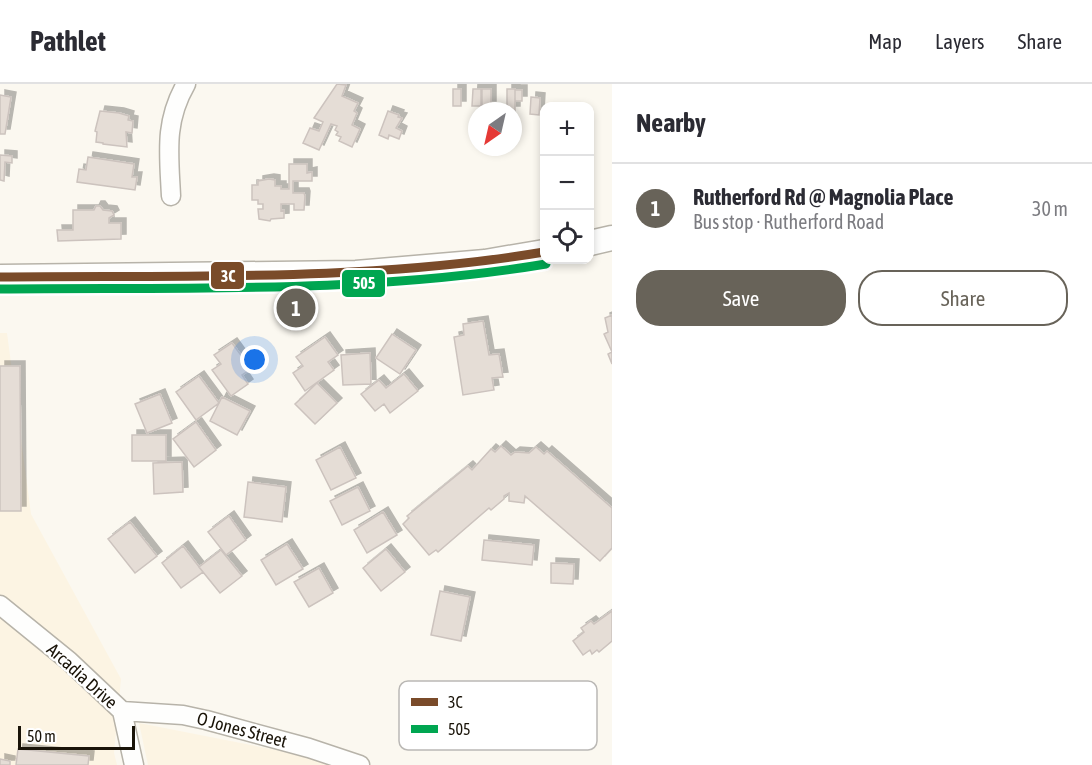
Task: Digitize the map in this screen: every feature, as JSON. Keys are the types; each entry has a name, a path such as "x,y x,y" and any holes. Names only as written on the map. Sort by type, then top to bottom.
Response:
{"street":[{"path":"171,196 168,140 173,116 186,84"},
{"path":"594,242 612,238"},
{"path":"0,277 356,273 479,262 540,253"},
{"name":"Arcadia Drive","path":"0,605 69,661 122,711 134,765"},
{"name":"O Jones Street","path":"122,711 183,715 207,720 309,748 360,765"}],"shaded area":[{"path":"0,333 7,333 31,514 121,679 114,753 117,765 0,765"},
{"path":"139,723 291,753 332,765 148,765"}],"building":[{"path":"337,84 346,85 342,96 358,103 352,125 360,129 352,147 339,141 341,137 336,135 338,132 335,130 337,126 331,124 319,150 303,143 310,128 319,131 323,122 314,118"},
{"path":"453,89 461,89 461,106 453,106"},
{"path":"473,89 481,89 481,102 472,102"},
{"path":"482,89 491,89 491,102 482,102"},
{"path":"507,89 515,89 515,102 507,102"},
{"path":"515,90 522,90 522,101 515,101"},
{"path":"0,95 11,97 5,134 0,134"},
{"path":"531,97 540,98 539,115 530,114"},
{"path":"100,111 129,116 128,120 133,121 132,133 126,132 127,147 96,142 97,132 95,131"},
{"path":"388,111 402,118 396,128 402,131 399,139 389,135 388,139 379,135"},
{"path":"0,155 12,156 12,163 5,162 4,181 0,180"},
{"path":"88,157 134,164 132,177 137,177 135,190 77,182 79,169 86,170"},
{"path":"289,164 307,164 307,173 312,172 312,181 293,181 293,193 304,193 304,210 294,210 294,204 281,204 284,218 270,221 259,219 258,209 263,209 263,204 258,204 258,200 252,200 252,185 258,185 258,181 269,179 275,180 275,186 281,186 281,189 289,189"},
{"path":"96,206 112,211 114,215 109,218 109,223 121,223 121,239 58,241 57,230 73,230 73,210 94,210"},
{"path":"612,315 612,352 604,334 608,332 605,318"},
{"path":"483,321 489,355 499,354 503,377 492,378 494,390 463,395 454,337 464,335 463,324"},
{"path":"392,334 416,350 400,374 376,358"},
{"path":"325,337 338,355 328,362 334,370 305,391 293,373 303,366 296,357"},
{"path":"232,343 251,369 242,375 248,384 231,396 212,370 221,364 214,355"},
{"path":"612,352 612,364 608,354"},
{"path":"370,353 371,384 343,385 341,355"},
{"path":"0,366 20,366 21,511 0,511"},
{"path":"404,374 418,391 390,413 384,404 375,411 361,394 379,380 386,388"},
{"path":"199,376 219,403 196,420 176,392"},
{"path":"317,383 337,403 315,424 295,404"},
{"path":"160,394 172,423 147,433 135,404"},
{"path":"222,397 250,411 237,435 210,421"},
{"path":"196,422 216,450 194,467 173,439"},
{"path":"132,435 166,435 166,461 132,461"},
{"path":"501,446 511,455 515,452 529,453 536,447 544,454 547,451 612,508 612,548 600,561 525,496 524,503 509,501 509,493 438,552 436,550 429,555 403,524 409,518 407,516 468,466 472,470 491,449 495,452"},
{"path":"340,447 356,478 331,490 316,460"},
{"path":"182,462 183,492 154,494 153,463"},
{"path":"248,482 286,487 282,522 244,517"},
{"path":"358,487 370,511 342,525 330,501"},
{"path":"383,512 397,535 367,553 354,530"},
{"path":"229,516 246,540 226,555 208,532"},
{"path":"130,522 157,556 135,573 108,539"},
{"path":"484,540 534,545 532,565 482,560"},
{"path":"287,544 303,569 276,585 261,560"},
{"path":"183,546 203,572 181,588 162,563"},
{"path":"386,549 405,572 381,591 363,568"},
{"path":"221,550 242,576 220,593 199,567"},
{"path":"551,563 574,564 573,584 551,583"},
{"path":"319,568 333,593 309,607 294,582"},
{"path":"440,591 470,597 461,641 431,635"},
{"path":"612,611 612,641 599,652 597,650 592,654 590,650 583,655 573,641 584,632 581,628 591,621 594,624"},
{"path":"18,749 89,756 88,765 16,765"},
{"path":"0,759 10,761 10,765 0,765"}],"transit line":[{"name":"3C","path":"0,277 341,273 477,262 540,253"},
{"name":"505","path":"0,289 342,285 478,274 546,264"}],"place":[{"name":"Rutherford Rd @ Magnolia Place","path":"296,308"}]}
